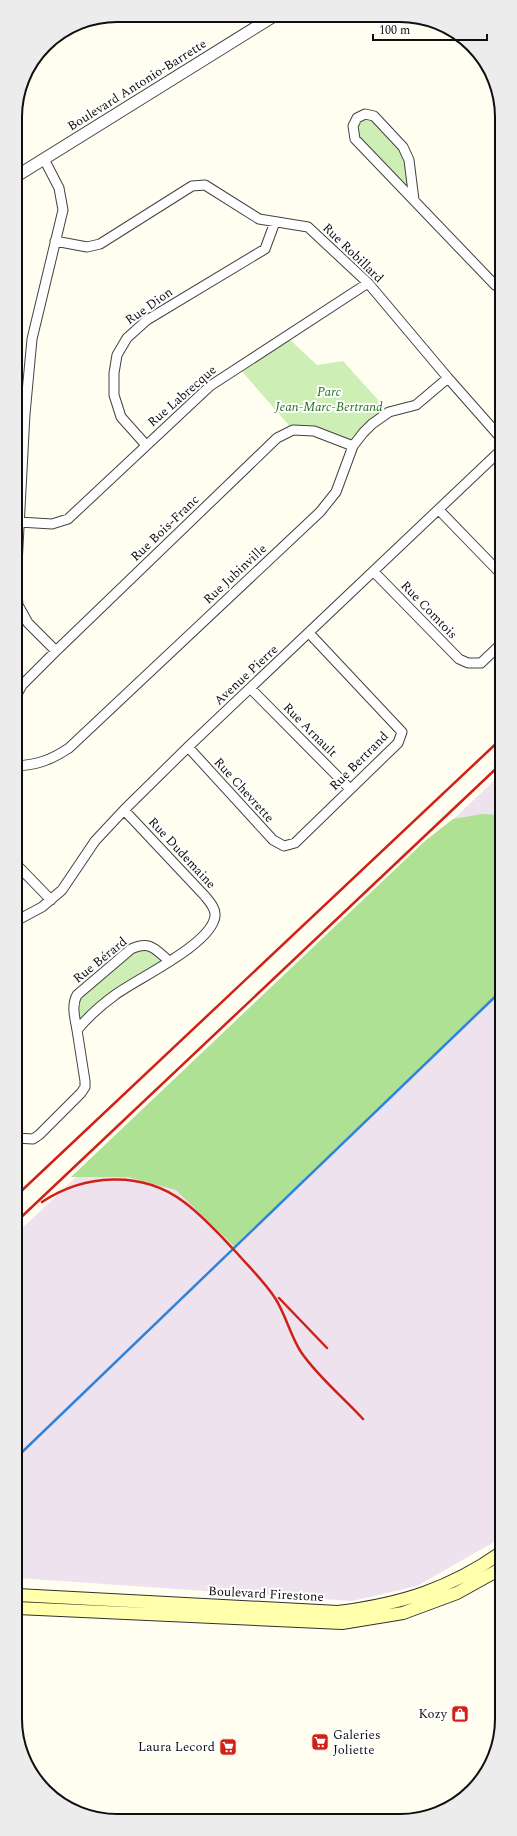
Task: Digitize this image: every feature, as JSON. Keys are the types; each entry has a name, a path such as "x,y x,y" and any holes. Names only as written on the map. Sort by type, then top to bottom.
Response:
{"main road":[{"name":"Boulevard Firestone","path":"22,1595 338,1612 375,1607 408,1600 483,1566 495,1557"},
{"name":"Boulevard Firestone","path":"22,1608 342,1623 403,1613 457,1593 495,1572"}],"street":[{"name":"Boulevard Antonio-Barrette","path":"22,173 264,22"},
{"path":"414,200 409,160 403,147 374,116 365,114 357,118 353,126 355,139 495,285"},
{"path":"22,468 32,339 63,210 59,188 44,160"},
{"name":"Rue Robillard","path":"55,241 87,248 100,244 192,186 206,185 259,219 308,228 368,283 495,431"},
{"name":"Rue Dion","path":"146,445 121,417 114,395 114,373 117,355 127,338 147,320 265,249 275,222"},
{"name":"Rue Labrecque","path":"22,522 52,524 68,520 210,386 368,283"},
{"name":"Rue Jubinville","path":"22,766 34,765 45,762 69,748 320,512 336,492 353,446 372,424 389,412 416,405 448,378"},
{"name":"Rue Bois-Franc","path":"22,685 276,438 293,430 314,431 353,446"},
{"name":"Avenue Pierre","path":"22,918 30,915 51,900 71,878 95,841 124,810 188,747 251,689 495,456"},
{"path":"439,510 495,568"},
{"name":"Rue Comtois","path":"374,572 459,659 468,663 481,663 495,650"},
{"path":"22,612 28,623 56,651"},
{"name":"Rue Bertrand","path":"284,846 295,843 398,743 402,732 309,633"},
{"name":"Rue Arnault","path":"251,689 350,789"},
{"name":"Rue Chevrette","path":"188,747 273,840 284,846"},
{"name":"Rue Dudemaine","path":"124,810 213,905 215,916 210,930 187,951 169,961"},
{"path":"22,870 51,900"},
{"name":"Rue Bérard","path":"22,1138 33,1139 39,1135 81,1094 85,1081 74,1009 74,1002 77,995 131,949 139,945 146,945 154,948 169,961"},
{"path":"77,1030 86,1019 115,995 169,961"}],"shaded area":[{"path":"495,780 494,1542 417,1586 352,1601 22,1578 22,1228"}],"green space":[{"path":"365,114 403,147 414,200 355,139 353,127"},
{"name":"Parc Jean-Marc-Bertrand","path":"286,336 317,365 343,361 389,412 353,446 293,430 238,367"},
{"path":"482,814 495,815 495,996 235,1247 176,1190 128,1177 71,1177 426,840 453,819"},
{"path":"146,945 169,961 77,1030 74,1001 131,949"}],"waterway":[{"path":"22,1452 495,997"}],"railway":[{"path":"22,1190 495,745"},
{"path":"22,1216 495,770"},
{"path":"42,1202 58,1193 76,1186 94,1181 113,1180 132,1181 150,1185 168,1192 184,1202 198,1213 217,1232 266,1286 279,1305 301,1352 323,1378 363,1419"},
{"path":"279,1298 327,1348"}],"place":[{"name":"Kozy","path":"460,1714"},
{"name":"Galeries Joliette","path":"320,1742"},
{"name":"Laura Lecord","path":"228,1747"}]}
